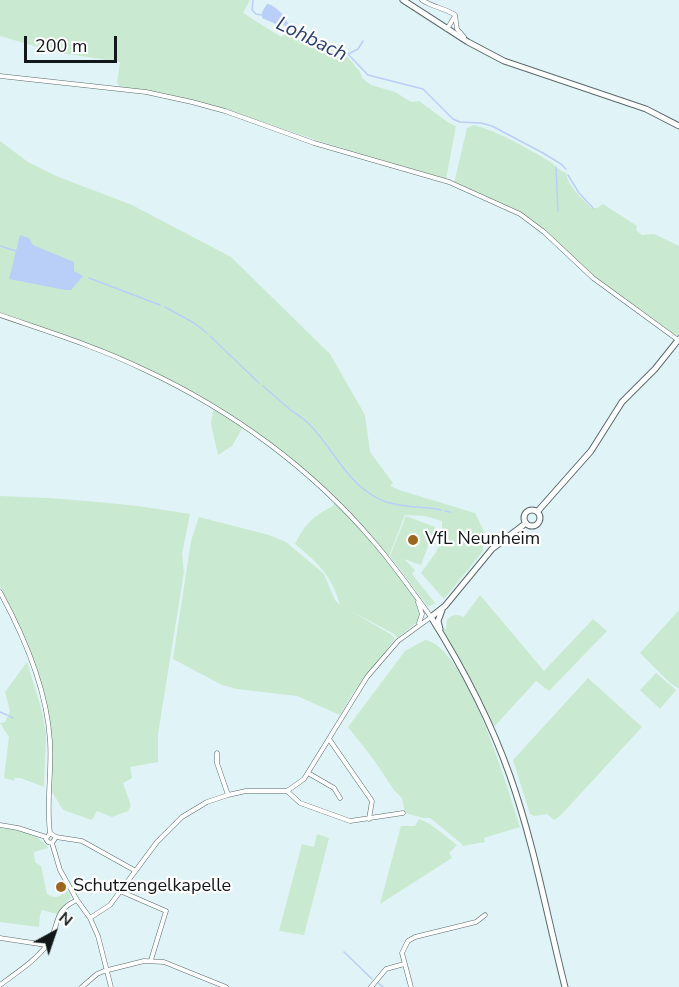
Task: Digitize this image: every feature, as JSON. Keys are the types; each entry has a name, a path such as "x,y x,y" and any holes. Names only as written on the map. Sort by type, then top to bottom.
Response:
{"main road":[{"path":"403,0 485,52 524,69 646,109 679,126"},
{"path":"537,512 591,451 622,402 655,369 679,340"},
{"path":"533,510 537,512 540,519 537,525 531,526 526,523 524,518 526,513 533,510"},
{"path":"526,523 492,549 442,609 431,617 485,713 510,777 536,863 565,987"},
{"path":"441,634 438,621 442,609"}],"street":[{"path":"422,0 455,15"},
{"path":"449,30 455,15"},
{"path":"455,15 456,26 468,42"},
{"path":"449,30 456,26"},
{"path":"0,76 146,92 192,102 225,111 314,143 449,183 520,214 544,232 593,278 679,340"},
{"path":"0,315 85,344 145,370 199,398 247,429 297,467 344,510 377,546 431,617 414,627"},
{"path":"0,592 30,660 45,709 50,743 47,841 52,843 60,870 90,918 98,936 111,987"},
{"path":"90,918 110,905 134,870 182,817 207,802 228,795 246,791 287,791 308,773 340,718 373,670 398,641 420,621 422,614 417,598"},
{"path":"328,739 372,801 369,819"},
{"path":"217,753 217,763 228,795"},
{"path":"308,773 334,788 340,798"},
{"path":"287,791 300,803 350,821 403,813"},
{"path":"0,825 82,841 134,870"},
{"path":"52,843 56,837"},
{"path":"120,891 166,911 151,960"},
{"path":"0,985 47,945 61,911 77,900"},
{"path":"411,987 402,953 405,945 412,939 476,922 485,915"},
{"path":"0,938 47,945"},
{"path":"82,987 97,974 107,970 151,960 177,966 226,987"},
{"path":"371,987 386,969 404,964"}],"green space":[{"path":"0,0 250,0 243,13 281,37 290,31 316,46 323,46 346,55 362,78 371,85 395,92 411,102 419,101 456,126 446,179 322,142 222,108 166,94 120,87 117,83 120,62 55,52 0,36"},
{"path":"474,125 512,140 566,173 572,188 591,208 597,208 603,204 637,226 636,230 642,235 654,234 679,246 679,335 673,334 592,275 530,220 512,208 454,183 467,128"},
{"path":"0,141 28,162 56,176 132,205 231,257 330,354 365,415 370,452 393,483 390,486 475,513 487,537 481,543 483,551 444,599 421,573 436,552 446,531 442,528 442,521 425,516 405,515 387,561 415,599 420,617 397,638 394,634 349,610 395,639 351,696 340,715 297,696 222,685 173,659 191,541 199,517 269,535 286,542 324,574 335,600 340,605 333,586 323,571 295,544 310,521 333,506 335,496 281,451 244,425 232,446 218,455 211,424 214,404 142,366 0,315"},
{"path":"0,496 95,502 190,514 182,554 184,572 158,734 158,762 130,767 132,778 123,783 131,806 128,811 112,817 97,811 92,820 63,810 51,790 52,740 43,691 0,586"},
{"name":"VfL Neunheim","path":"406,516 435,527 421,565 404,559 415,570 412,574 435,603 428,607 390,556"},
{"path":"480,595 544,671 593,619 607,631 549,691 536,681 493,728 443,629 446,629 447,620 451,617 457,615 464,617"},
{"path":"679,610 679,688 678,688 640,653"},
{"path":"425,640 440,648 455,666 470,692 495,753 520,827 484,838 485,842 462,846 430,818 405,813 402,798 348,727 405,651"},
{"path":"27,662 42,711 46,734 44,787 21,778 15,778 14,781 4,778 9,737 0,723 5,722 10,711 5,692"},
{"path":"656,673 676,690 660,709 640,690"},
{"path":"588,678 642,727 560,816 554,820 547,814 534,816 530,814 513,760"},
{"path":"419,819 430,824 457,845 449,853 452,858 380,904 401,826 415,826"},
{"path":"0,828 27,833 44,843 48,848 34,852 35,862 41,866 47,894 55,897 68,891 71,897 57,914 42,910 39,927 0,922"},
{"path":"317,834 329,838 304,935 279,931 302,844 314,847"}],"water":[{"path":"267,4 280,11 288,24 278,25 262,18 262,12"},
{"path":"20,235 29,238 33,245 74,262 74,271 83,276 71,290 9,279"}],"waterway":[{"name":"Lohbach","path":"253,0 252,10 262,15"},
{"name":"Lohbach","path":"284,24 301,35 348,54 368,75 423,89 453,119 492,126 543,153 566,169"},
{"path":"348,54 358,49 363,41"},
{"path":"556,167 558,211"},
{"name":"Lohbach","path":"568,175 579,193 593,208"},
{"path":"0,246 16,251"},
{"path":"89,278 160,305"},
{"path":"165,307 207,333"},
{"path":"210,336 259,383"},
{"path":"263,386 309,424 361,487 386,502 441,510"},
{"path":"445,511 450,512"},
{"path":"0,712 7,715"},
{"path":"9,716 13,718"},
{"path":"344,952 372,979"},
{"path":"378,983 383,987"}],"place":[{"name":"VfL Neunheim","path":"413,540"},
{"name":"Schutzengelkapelle","path":"61,887"}]}
